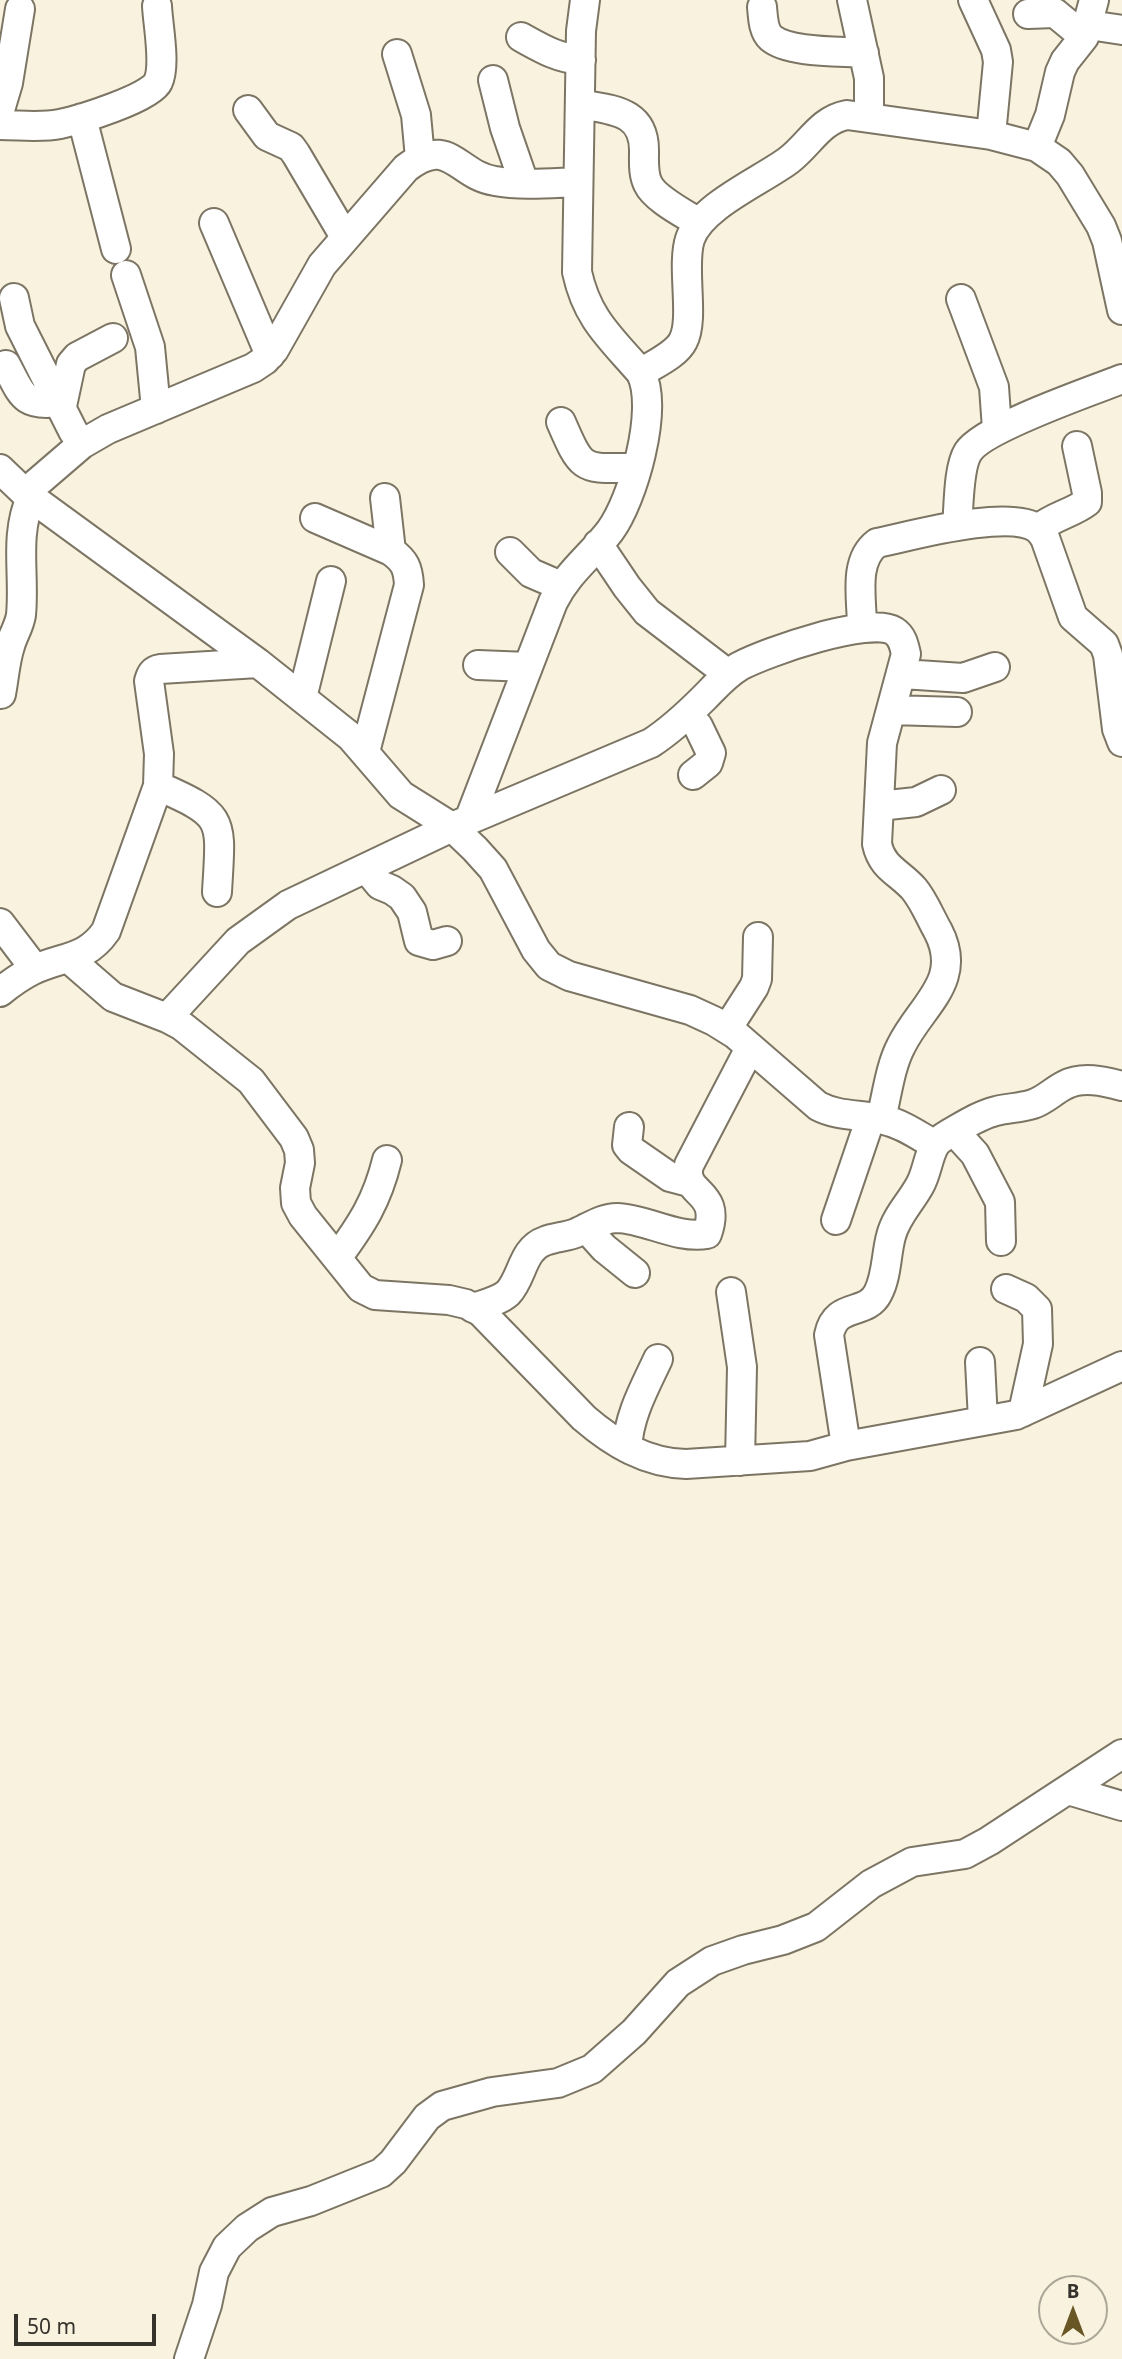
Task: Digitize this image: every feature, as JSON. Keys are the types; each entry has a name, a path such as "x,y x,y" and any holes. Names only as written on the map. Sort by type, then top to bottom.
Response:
{"street":[{"path":"460,823 561,586 620,516 644,441 648,401 646,382 592,315 582,295 578,272 581,60 585,0"},
{"path":"852,0 869,78 869,118"},
{"path":"973,0 996,50 998,62 991,135"},
{"path":"0,124 58,124 82,118 153,89 159,81 161,65 157,6"},
{"path":"762,7 765,31 772,39 799,48 864,53"},
{"path":"0,110 8,83 20,9"},
{"path":"1028,14 1055,13 1122,30"},
{"path":"1037,147 1050,115 1060,72 1089,21"},
{"path":"521,37 551,54 581,60"},
{"path":"397,54 416,115 420,158"},
{"path":"493,80 505,128 524,183"},
{"path":"580,104 620,111 633,118 642,136 647,183 653,191 699,223"},
{"path":"248,110 267,136 290,147 296,154 345,237"},
{"path":"641,373 674,352 683,341 687,329 688,247 699,223 713,210 788,161 824,124 835,117 847,115 991,135 1037,147 1059,162 1101,226 1107,241 1122,310"},
{"path":"82,118 116,248"},
{"path":"1,694 10,646 20,616 10,537 23,515 28,495 82,444 108,429 253,368 270,355 322,265 406,168 420,158 435,154 450,157 479,176 492,181 578,182"},
{"path":"214,223 270,355"},
{"path":"126,275 150,346 156,409"},
{"path":"14,298 20,326 82,444"},
{"path":"961,299 994,387 996,429"},
{"path":"60,404 71,364 77,357 113,338"},
{"path":"6,365 22,394 31,401 40,405 60,404"},
{"path":"957,526 964,462 968,451 996,429 1122,379"},
{"path":"561,422 574,454 580,461 598,468 636,468"},
{"path":"1038,529 1050,519 1087,502 1077,446"},
{"path":"0,469 28,495 258,663 351,737 401,794 460,823 493,869 536,950 549,965 569,976 690,1010 726,1029 818,1106 832,1113 896,1123 944,1138 975,1154 1000,1202 1001,1241"},
{"path":"385,498 391,551"},
{"path":"315,518 391,551 402,559 408,568 410,584 365,752"},
{"path":"862,627 863,560 868,550 877,543 984,522 1010,522 1038,529 1045,538 1073,617 1113,646 1108,655 1117,729 1122,742"},
{"path":"598,544 626,587 647,612 728,674"},
{"path":"510,552 531,573 561,586"},
{"path":"302,698 331,580"},
{"path":"167,1018 238,941 288,905 460,823 651,743 693,719 728,674 741,666 796,645 862,627 876,626 894,631 903,640 906,654 880,756 877,845 887,867 918,894 946,946 947,965 942,984 901,1046 876,1118 835,1220"},
{"path":"0,992 35,969 83,953 97,944 106,931 158,786 159,754 149,681 151,674 160,668 258,663"},
{"path":"478,665 528,667"},
{"path":"902,674 963,678 995,667"},
{"path":"892,710 957,712"},
{"path":"693,719 711,753 708,763 693,775"},
{"path":"158,786 196,803 217,823 220,839 218,892"},
{"path":"879,806 916,802 941,790"},
{"path":"366,868 380,885 402,897 412,912 419,941 433,945 447,941"},
{"path":"0,923 35,969"},
{"path":"726,1029 757,979 758,937"},
{"path":"68,958 113,997 182,1026 251,1081 294,1138 299,1150 296,1203 303,1216 361,1288 375,1295 449,1300 473,1307 600,1432 647,1459 665,1464 791,1458 1023,1412 1122,1366"},
{"path":"689,1182 689,1165 750,1048"},
{"path":"846,1446 829,1335 832,1323 839,1315 866,1305 876,1297 882,1285 894,1227 944,1138 987,1114 1043,1101 1066,1084 1083,1080 1104,1081 1122,1086"},
{"path":"473,1307 499,1299 508,1293 535,1246 601,1221 614,1218 687,1234 707,1234 710,1207 708,1200 689,1182 670,1177 631,1150 627,1145 629,1127"},
{"path":"337,1258 359,1228 379,1191 387,1160"},
{"path":"586,1228 604,1248 635,1273"},
{"path":"1006,1289 1026,1297 1037,1309 1038,1344 1023,1412"},
{"path":"731,1292 742,1367 740,1461"},
{"path":"627,1448 628,1430 634,1409 657,1359"},
{"path":"981,1362 983,1420"},
{"path":"189,2359 207,2305 214,2272 226,2247 247,2228 272,2212 311,2201 381,2173 393,2162 427,2117 442,2106 492,2092 558,2083 592,2069 634,2032 678,1983 712,1961 783,1940 816,1927 871,1884 912,1862 965,1854 1122,1754"},
{"path":"1068,1790 1122,1806"}]}
